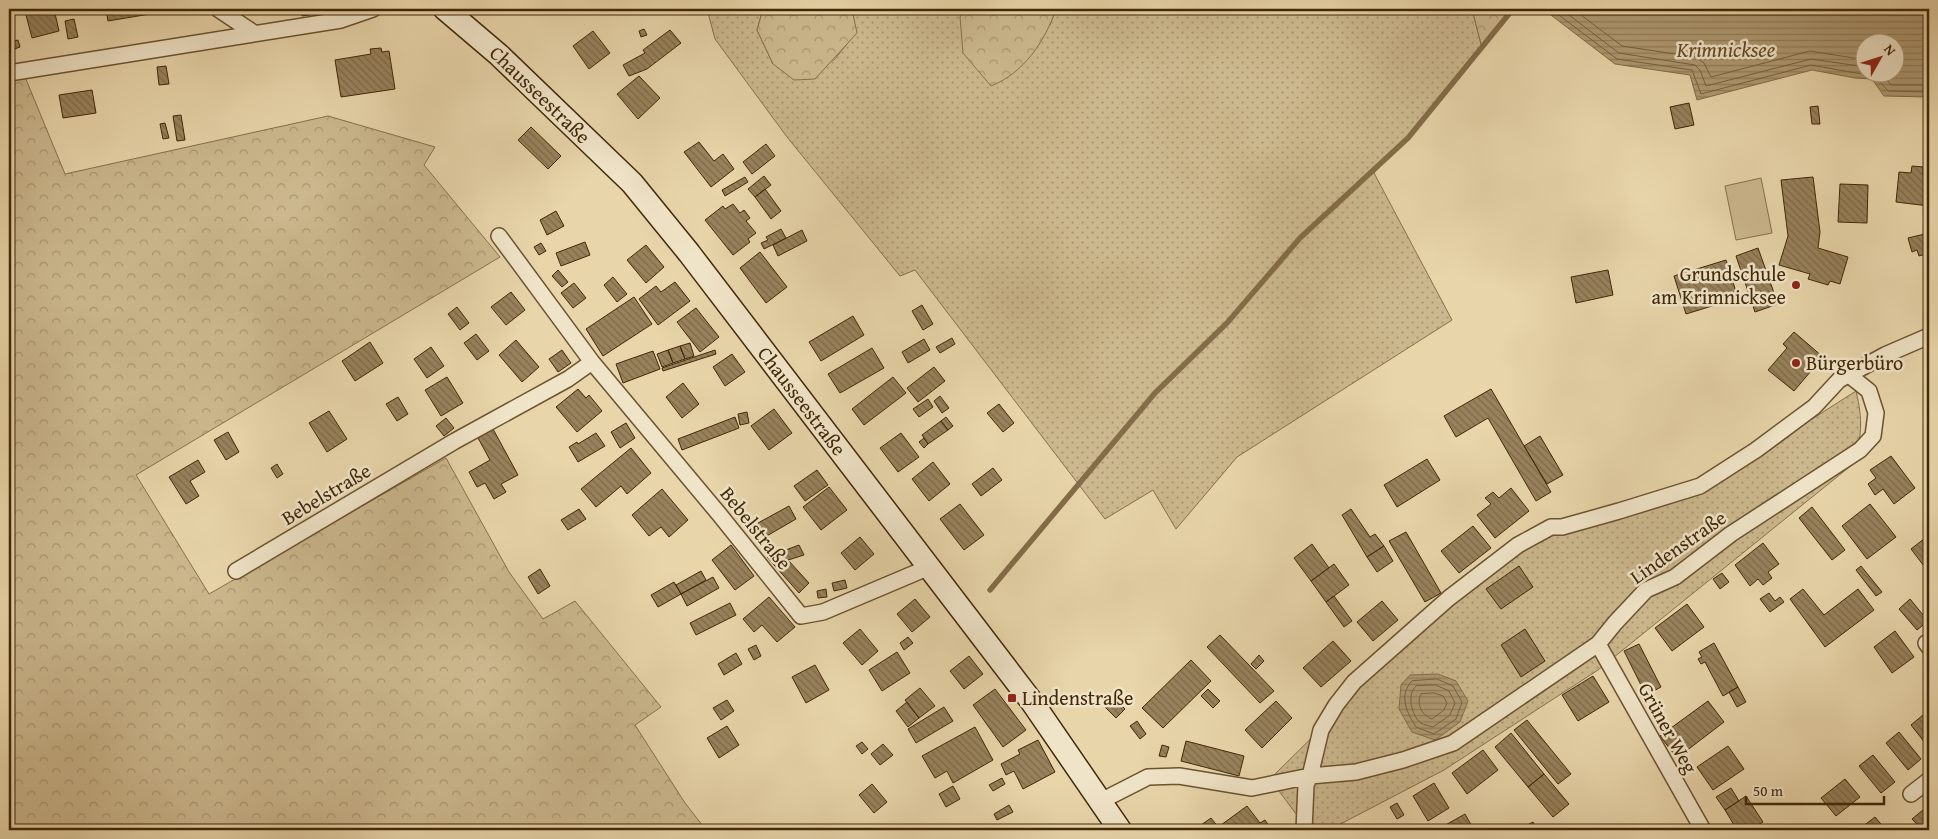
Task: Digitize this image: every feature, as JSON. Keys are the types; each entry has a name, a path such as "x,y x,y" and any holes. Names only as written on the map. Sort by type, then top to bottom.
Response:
{"main road":[{"name":"Chausseestraße","path":"445,9 499,55 632,183 689,253 927,568 1032,702 1120,830"}],"street":[{"path":"218,9 254,33"},
{"path":"9,73 341,20 373,9"},
{"name":"Bebelstraße","path":"499,236 592,362 802,616 823,612 927,568"},
{"name":"Lindenstraße","path":"1304,830 1306,785 1321,730 1354,682 1449,598 1518,545 1551,527 1562,527 1700,486 1756,450 1814,407 1839,380 1885,355 1929,336"},
{"name":"Bebelstraße","path":"236,571 455,441 568,379 592,362"},
{"name":"Lindenstraße","path":"1101,801 1148,778 1179,776 1252,788 1310,776 1356,772 1403,760 1454,743 1598,644 1646,590 1675,577 1731,534 1860,450 1873,436 1876,413 1869,390 1849,375"},
{"name":"Grüner Weg","path":"1598,644 1703,830"},
{"path":"1912,794 1929,780"}],"green space":[{"path":"707,9 763,9 757,30 773,64 834,60 856,33 852,9 966,9 960,17 1050,25 1056,9 1472,9 1482,48 1409,137 1374,173 1452,320 1237,457 1176,529 1153,490 1105,519 915,270 900,276 787,137 715,39"},
{"path":"763,9 852,9 857,33 815,79 794,80 773,64 757,30"},
{"path":"966,9 1056,9 1046,33 1032,55 1014,73 991,86 963,53 960,17"},
{"path":"1472,9 1514,9 1482,48"},
{"path":"25,77 65,174 328,116 435,147 424,165 500,257 136,475 209,594 446,458 509,572 543,619 575,601 661,707 635,725 685,803 706,830 9,830 9,80"},
{"path":"1761,178 1772,233 1736,240 1725,186"},
{"path":"1856,391 1860,411 1860,428 1853,464 1598,670 1444,770 1329,830 1308,830 1270,779 1354,696 1365,681 1418,632 1519,551 1542,535 1657,508 1699,491"}],"water":[{"name":"Krimnicksee","path":"1543,9 1929,9 1929,97 1884,96 1874,82 1906,82 1906,32 1856,32 1856,78 1812,70 1697,100 1690,75 1615,64"},
{"path":"1438,674 1456,681 1468,701 1460,722 1435,740 1412,732 1399,709 1401,685 1410,675"}],"building":[{"path":"54,9 59,31 32,38 25,11"},
{"path":"106,9 149,9 150,14 108,21"},
{"path":"301,9 324,9 324,13 302,16"},
{"path":"74,19 78,37 68,39 65,21"},
{"path":"644,29 647,35 641,37 639,31"},
{"path":"670,30 681,43 647,69 629,76 623,65 645,53 643,50"},
{"path":"593,31 610,53 589,69 573,46"},
{"path":"18,40 20,47 9,51 9,42"},
{"path":"381,48 382,52 389,51 395,89 341,97 335,60 371,54 370,49"},
{"path":"166,66 169,84 159,85 157,67"},
{"path":"639,76 660,98 638,119 617,94"},
{"path":"92,90 96,113 63,118 59,95"},
{"path":"1689,103 1694,125 1675,129 1670,107"},
{"path":"1818,106 1820,124 1812,124 1810,107"},
{"path":"181,115 185,140 177,141 173,116"},
{"path":"165,123 169,138 163,139 160,124"},
{"path":"531,127 561,156 548,169 518,140"},
{"path":"699,142 714,161 723,154 734,169 711,187 684,152"},
{"path":"766,144 775,156 752,174 743,162"},
{"path":"1912,166 1923,167 1923,175 1929,176 1929,206 1896,202 1899,172 1911,173"},
{"path":"764,176 771,185 755,197 748,189"},
{"path":"745,177 748,182 725,196 722,190"},
{"path":"1813,177 1820,232 1818,248 1848,257 1840,284 1830,281 1828,285 1808,279 1810,274 1779,265 1788,236 1781,180"},
{"path":"1840,184 1868,185 1867,223 1838,222"},
{"path":"765,189 781,211 771,219 755,197"},
{"path":"733,204 740,213 744,210 750,218 746,221 756,233 748,239 750,242 733,255 705,220 723,206 725,209"},
{"path":"556,211 564,226 547,235 540,220"},
{"path":"781,229 786,238 764,249 761,243 768,240 766,237"},
{"path":"802,230 807,241 778,256 773,245"},
{"path":"1929,233 1929,253 1919,256 1917,250 1912,252 1908,238"},
{"path":"585,242 590,255 561,266 556,253"},
{"path":"541,243 546,251 539,255 534,247"},
{"path":"646,245 664,267 646,283 627,260"},
{"path":"1758,248 1778,304 1755,312 1736,256"},
{"path":"760,252 787,287 766,303 740,268"},
{"path":"1726,260 1738,298 1686,314 1674,276"},
{"path":"558,270 568,282 562,287 552,276"},
{"path":"1608,270 1613,295 1576,303 1571,277"},
{"path":"613,277 627,294 617,302 604,285"},
{"path":"675,282 690,301 658,325 639,299 656,286 661,292"},
{"path":"574,283 586,298 573,308 561,293"},
{"path":"511,292 525,310 506,325 491,307"},
{"path":"634,297 652,324 603,356 586,329"},
{"path":"922,305 933,324 923,330 912,311"},
{"path":"457,307 469,323 460,330 448,314"},
{"path":"696,308 719,337 700,352 677,322"},
{"path":"853,316 864,335 821,361 809,342"},
{"name":"Bürgerbüro","path":"1794,332 1823,357 1794,391 1768,370 1787,348 1783,344"},
{"path":"476,334 489,351 477,360 464,343"},
{"path":"952,338 955,344 940,353 936,347"},
{"path":"924,339 930,350 908,363 902,352"},
{"path":"516,340 539,367 522,382 499,355"},
{"path":"370,342 383,363 355,381 342,361"},
{"path":"690,343 694,356 685,359 680,346"},
{"path":"680,346 685,359 673,363 668,350"},
{"path":"431,347 444,366 427,378 414,359"},
{"path":"872,348 884,368 840,393 828,374"},
{"path":"562,350 571,363 558,372 549,359"},
{"path":"668,350 673,363 662,367 657,354"},
{"path":"715,350 716,354 663,371 662,368"},
{"path":"653,351 660,369 623,383 616,364"},
{"path":"732,354 745,372 725,386 713,367"},
{"path":"934,367 945,381 918,402 907,388"},
{"path":"447,377 463,403 441,416 425,390"},
{"path":"893,377 906,393 864,425 852,409"},
{"path":"683,383 699,404 682,418 666,397"},
{"path":"578,389 586,398 589,395 602,411 577,432 556,407"},
{"path":"1491,389 1551,492 1536,501 1488,418 1456,437 1444,416"},
{"path":"940,396 949,408 942,413 934,401"},
{"path":"398,397 408,414 397,421 386,404"},
{"path":"928,399 933,407 919,417 913,409"},
{"path":"999,404 1014,423 1003,432 987,413"},
{"path":"774,409 792,433 769,450 751,426"},
{"path":"329,411 347,439 327,452 309,423"},
{"path":"747,412 749,423 740,425 738,414"},
{"path":"735,417 739,428 682,450 678,439"},
{"path":"946,417 953,426 948,430 941,421"},
{"path":"446,418 454,428 444,436 436,426"},
{"path":"941,421 948,430 928,444 922,435"},
{"path":"626,423 635,438 620,448 611,432"},
{"path":"493,429 518,475 501,484 506,492 494,499 485,483 477,487 469,472 490,460 478,438"},
{"path":"228,432 239,452 226,460 214,440"},
{"path":"596,433 605,446 578,462 569,447"},
{"path":"901,433 919,457 898,472 880,448"},
{"path":"1540,436 1563,475 1547,484 1524,446"},
{"path":"924,438 928,444 924,448 919,442"},
{"path":"631,448 651,473 627,494 621,486 596,507 581,489"},
{"path":"1891,456 1915,488 1894,504 1883,489 1875,495 1868,484 1876,478 1870,470"},
{"path":"1427,459 1440,480 1397,507 1384,485"},
{"path":"198,460 205,472 190,481 199,496 186,504 169,477"},
{"path":"933,462 950,484 929,501 912,479"},
{"path":"277,464 283,474 277,478 271,468"},
{"path":"993,468 1002,480 981,496 972,484"},
{"path":"817,470 828,485 805,501 794,486"},
{"path":"829,487 847,510 821,530 803,507"},
{"path":"1511,488 1529,511 1495,538 1477,515 1491,504 1485,498 1493,492 1499,498"},
{"path":"662,489 688,520 669,537 661,527 649,536 632,515"},
{"path":"960,504 984,535 964,550 940,519"},
{"path":"1870,504 1896,537 1867,559 1842,526"},
{"path":"789,506 796,519 765,537 758,523"},
{"path":"1812,507 1845,550 1832,560 1799,518"},
{"path":"579,509 586,519 568,530 561,520"},
{"path":"1351,509 1370,537 1375,534 1384,546 1367,557 1342,515"},
{"path":"1473,526 1491,548 1459,573 1441,551"},
{"path":"1406,532 1441,593 1425,602 1389,541"},
{"path":"1929,535 1929,568 1927,570 1911,549"},
{"path":"860,537 874,554 855,570 841,553"},
{"path":"1763,543 1779,564 1768,572 1772,578 1763,585 1758,579 1750,586 1735,565"},
{"path":"1312,544 1329,568 1311,581 1294,558"},
{"path":"731,545 754,576 735,590 712,560"},
{"path":"799,545 804,555 788,560 809,583 799,593 767,557"},
{"path":"1384,546 1393,561 1377,572 1367,557"},
{"path":"1334,564 1349,585 1326,602 1311,581"},
{"path":"1519,566 1533,587 1501,609 1486,589"},
{"path":"1861,566 1882,592 1876,596 1856,570"},
{"path":"540,569 550,586 538,594 528,577"},
{"path":"701,571 706,580 681,594 676,585"},
{"path":"1722,573 1729,582 1720,589 1713,579"},
{"path":"713,577 719,588 687,606 681,594"},
{"path":"845,580 847,588 834,591 832,583"},
{"path":"674,582 681,594 658,607 651,595"},
{"path":"826,589 827,597 818,598 817,591"},
{"path":"1803,589 1824,615 1858,589 1874,610 1825,647 1790,599"},
{"path":"1769,593 1775,601 1780,597 1784,602 1770,612 1760,599"},
{"path":"1334,596 1352,621 1344,627 1326,602"},
{"path":"769,597 795,627 777,642 762,625 754,632 743,619"},
{"path":"915,599 930,617 912,632 897,614"},
{"path":"1910,599 1928,621 1917,630 1899,609"},
{"path":"1382,601 1398,620 1373,641 1357,622"},
{"path":"730,603 736,615 696,635 690,623"},
{"path":"1687,604 1704,627 1672,651 1655,628"},
{"path":"860,629 878,651 862,665 843,643"},
{"path":"1525,629 1545,661 1521,677 1501,645"},
{"path":"1895,631 1914,657 1892,673 1874,647"},
{"path":"1220,635 1274,691 1260,703 1207,647"},
{"path":"908,637 913,643 904,650 900,643"},
{"path":"1333,641 1351,661 1321,687 1303,668"},
{"path":"1714,643 1738,687 1723,696 1705,662 1701,664 1698,659 1702,657 1699,652"},
{"path":"1639,644 1661,687 1646,695 1624,651"},
{"path":"756,645 761,656 754,660 748,649"},
{"path":"897,652 910,673 882,691 869,670"},
{"path":"736,653 742,664 724,675 718,664"},
{"path":"1259,655 1264,661 1256,669 1251,664"},
{"path":"969,656 983,674 964,689 950,671"},
{"path":"1191,660 1211,681 1163,728 1142,708"},
{"path":"815,665 829,690 806,703 792,677"},
{"path":"1593,676 1609,702 1578,721 1562,695"},
{"path":"1738,687 1746,702 1737,707 1729,692"},
{"path":"920,688 935,706 919,718 905,700"},
{"path":"995,689 1026,730 1003,747 973,705"},
{"path":"1208,689 1220,701 1213,708 1201,696"},
{"path":"1114,698 1125,709 1116,718 1105,707"},
{"path":"727,700 734,711 721,720 713,708"},
{"path":"1276,701 1292,718 1262,748 1245,730"},
{"path":"1708,701 1724,722 1677,758 1660,736"},
{"path":"907,702 919,718 908,727 896,711"},
{"path":"944,707 953,721 916,743 908,729"},
{"path":"1929,710 1929,748 1911,725"},
{"path":"1527,720 1571,774 1558,784 1514,730"},
{"path":"1137,721 1146,734 1140,739 1130,726"},
{"path":"727,726 739,745 719,758 707,738"},
{"path":"975,727 993,760 953,783 947,771 935,778 922,756"},
{"path":"1899,732 1921,759 1908,770 1886,743"},
{"path":"1511,733 1544,774 1528,787 1495,747"},
{"path":"1038,740 1055,772 1023,789 1014,771 1006,775 1001,764 1020,754 1018,750"},
{"path":"1186,741 1244,756 1239,776 1181,761"},
{"path":"862,742 868,749 862,754 856,746"},
{"path":"883,744 893,755 880,765 871,754"},
{"path":"1162,745 1169,747 1166,757 1159,756"},
{"path":"1728,746 1744,769 1713,790 1697,767"},
{"path":"1483,750 1498,770 1467,794 1452,773"},
{"path":"1873,755 1895,782 1881,793 1859,766"},
{"path":"1544,774 1569,804 1553,817 1528,787"},
{"path":"1002,778 1005,784 993,791 989,785"},
{"path":"1845,779 1860,797 1836,816 1821,798"},
{"path":"1434,783 1449,808 1428,821 1413,796"},
{"path":"872,784 887,802 874,813 859,795"},
{"path":"953,786 960,799 946,807 939,794"},
{"path":"1731,788 1739,801 1725,810 1716,797"},
{"path":"1746,796 1763,822 1750,830 1737,830 1725,810"},
{"path":"1397,803 1404,815 1397,819 1390,807"},
{"path":"1009,805 1013,812 997,820 994,814"},
{"path":"1929,805 1929,830 1922,830 1912,819"},
{"path":"1247,806 1260,823 1265,820 1272,830 1225,830 1221,825"},
{"path":"1465,814 1474,830 1444,830 1442,827"},
{"path":"1875,817 1886,830 1858,830"},
{"path":"1211,818 1219,828 1194,830"},
{"path":"1533,822 1538,830 1518,830"},
{"path":"1355,825 1358,830 1341,830 1346,826 1348,829"}],"waterway":[{"path":"990,590 1155,393 1227,323 1300,238 1408,138 1513,9"}],"place":[{"name":"Grundschule am Krimnicksee","path":"1796,285"},
{"name":"Bürgerbüro","path":"1796,363"},
{"name":"Lindenstraße","path":"1012,698"}]}
